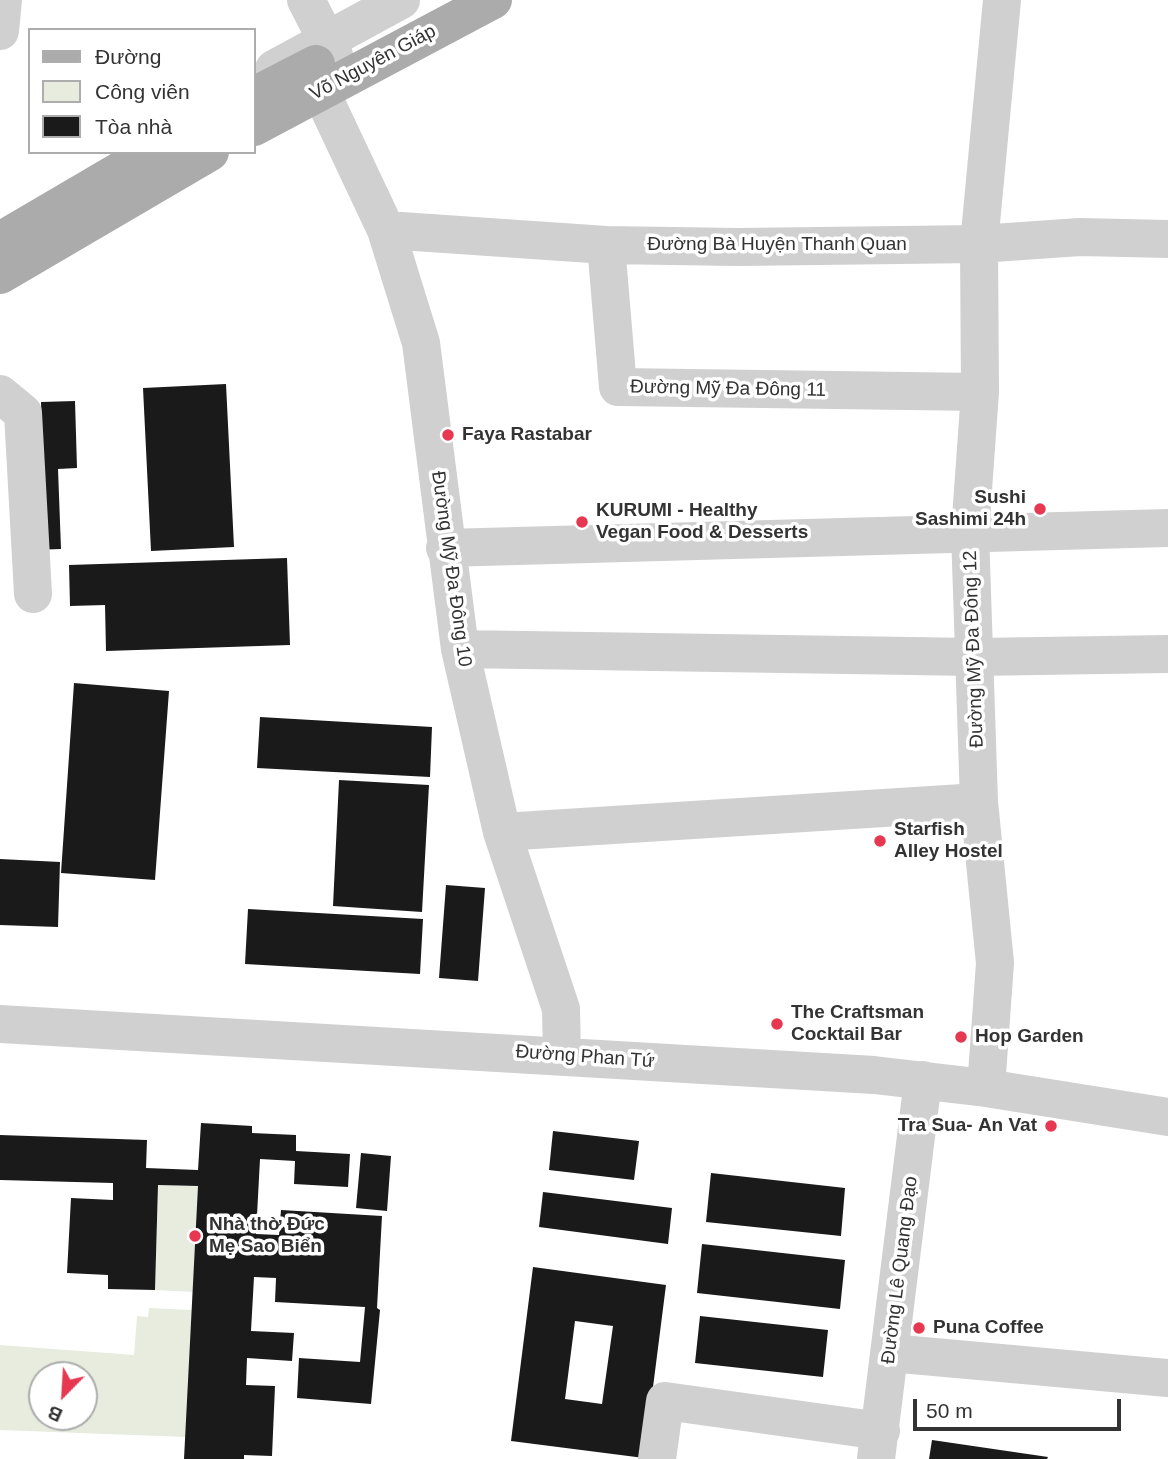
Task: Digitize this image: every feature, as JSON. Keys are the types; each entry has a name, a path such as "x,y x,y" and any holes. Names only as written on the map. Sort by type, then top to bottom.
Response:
{"main road":[{"name":"Võ Nguyên Giáp","path":"256,95 322,64 435,0"},
{"name":"Võ Nguyên Giáp","path":"256,125 322,64 493,0"},
{"path":"0,241 149,154"},
{"path":"0,275 207,154"}],"street":[{"path":"0,31 3,0"},
{"name":"Đường Mỹ Đa Đông 10","path":"306,0 322,64 386,230 421,343 445,548 460,649 502,832 561,1009 562,1055"},
{"path":"256,80 322,64 401,0"},
{"name":"Đường Mỹ Đa Đông 12","path":"986,1088 995,962 979,802 970,532 980,391 979,244 1002,0"},
{"path":"0,224 121,154"},
{"name":"Đường Bà Huyện Thanh Quan","path":"386,230 606,244 738,247 979,244 1080,237 1168,239"},
{"name":"Đường Mỹ Đa Đông 11","path":"606,244 618,387 980,391"},
{"path":"0,394 23,413 33,594"},
{"path":"445,548 1168,528"},
{"path":"460,649 975,657 1168,654"},
{"path":"502,832 979,802"},
{"name":"Đường Phan Tứ","path":"0,1024 562,1055 923,1080 1168,1116"},
{"name":"Đường Lê Quang Đạo","path":"878,1445 923,1080"},
{"path":"890,1353 1168,1378"},
{"path":"657,1459 665,1401 878,1445"}],"green space":[{"path":"158,1185 198,1186 193,1292 155,1290"},
{"path":"149,1308 192,1310 186,1437 0,1430 0,1345 134,1355 137,1316 148,1317"}],"building":[{"path":"226,384 234,547 151,551 143,388"},
{"path":"75,401 77,468 58,469 61,549 33,550 43,465 41,402"},
{"path":"287,558 290,645 106,651 105,605 70,606 69,565"},
{"path":"74,683 169,691 155,880 61,873"},
{"path":"260,717 432,727 430,777 257,768"},
{"path":"339,780 429,785 422,912 333,906"},
{"path":"0,859 60,862 58,927 0,925"},
{"path":"446,885 485,888 478,981 439,978"},
{"path":"248,909 423,919 420,974 245,964"},
{"path":"201,1123 252,1126 252,1133 296,1135 296,1151 350,1154 348,1187 294,1184 295,1161 260,1159 256,1234 279,1235 281,1210 382,1216 377,1308 380,1310 371,1404 297,1398 299,1358 360,1362 365,1307 275,1302 276,1278 254,1277 251,1331 294,1333 292,1361 247,1358 246,1385 275,1386 272,1456 184,1459 198,1186 158,1185 155,1290 108,1289 108,1275 67,1273 71,1198 113,1200 113,1183 0,1180 0,1135 147,1140 146,1168 198,1170"},
{"path":"553,1131 639,1141 634,1180 549,1170"},
{"path":"361,1153 391,1156 387,1211 356,1208"},
{"path":"711,1173 845,1188 841,1236 706,1222"},
{"path":"543,1192 672,1208 668,1244 539,1227"},
{"path":"702,1244 845,1260 840,1309 697,1293"},
{"path":"533,1267 666,1285 644,1458 511,1441","holes":["575,1321 613,1326 602,1404 565,1399"]},
{"path":"700,1316 828,1330 823,1377 695,1363"},
{"path":"932,1440 1048,1457 929,1459"}],"place":[{"name":"Faya Rastabar","path":"448,435"},
{"name":"Sushi Sashimi 24h","path":"1040,509"},
{"name":"KURUMI - Healthy Vegan Food & Desserts","path":"582,522"},
{"name":"Starfish Alley Hostel","path":"880,841"},
{"name":"The Craftsman Cocktail Bar","path":"777,1024"},
{"name":"Hop Garden","path":"961,1037"},
{"name":"Tra Sua- An Vat","path":"1051,1126"},
{"name":"Nhà thờ Đức Mẹ Sao Biển","path":"195,1236"},
{"name":"Puna Coffee","path":"919,1328"}]}
